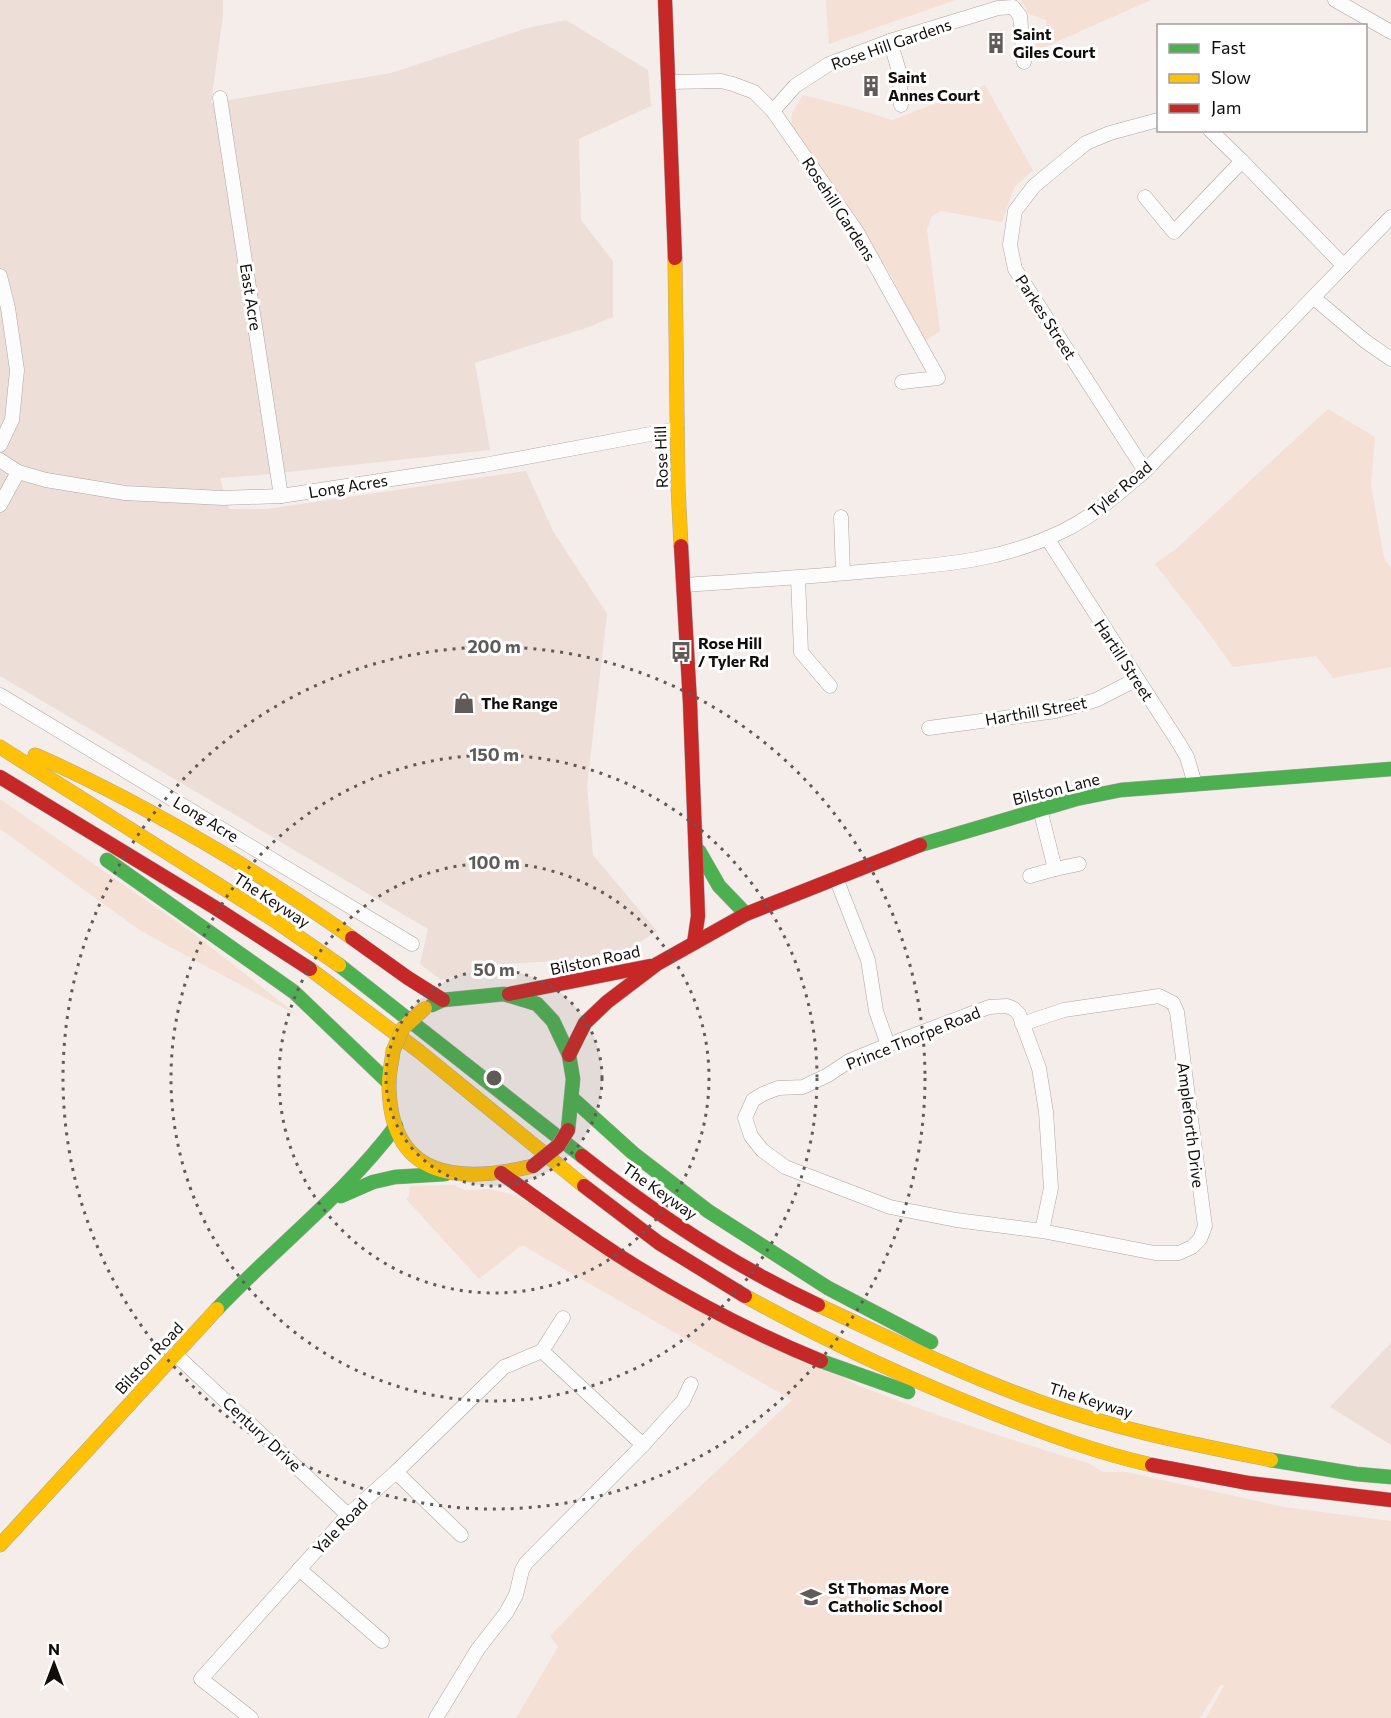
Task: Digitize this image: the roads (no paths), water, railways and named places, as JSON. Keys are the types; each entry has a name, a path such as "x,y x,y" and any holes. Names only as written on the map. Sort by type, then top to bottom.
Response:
{"main road":[{"name":"Rose Hill","path":"664,0 675,246 677,429 698,916 694,943"},
{"path":"0,741 71,770 194,836 306,905 396,971 444,1000"},
{"name":"The Keyway","path":"0,747 277,922 354,975 590,1162 680,1226 743,1266 799,1296 938,1361 1040,1402 1090,1418 1153,1435 1279,1462 1391,1477"},
{"name":"Bilston Lane","path":"746,914 926,843 1076,799 1121,790 1391,769"},
{"path":"0,778 74,837 294,992 389,1083"},
{"path":"0,778 222,913 338,989 405,1040 600,1198 660,1243 721,1284 802,1327 936,1391 1087,1448 1174,1470 1254,1484 1364,1499 1391,1500"},
{"name":"Rose Hill","path":"694,831 710,876 725,895 746,914"},
{"name":"Bilston Road","path":"569,1055 585,1023 607,1002 657,964 746,914"},
{"name":"Bilston Road","path":"504,994 582,981 657,964"},
{"path":"504,994 537,1005 553,1021 561,1034 569,1055 573,1079 568,1130 551,1154 533,1166 501,1173 455,1174 435,1168 406,1148 396,1126 389,1083 393,1051 403,1028 424,1008 444,1000 504,994"},
{"path":"572,1098 634,1154 708,1210 791,1266 828,1288 945,1349 1090,1418"},
{"name":"Bilston Road","path":"0,1545 255,1270 380,1150 396,1126"},
{"path":"501,1173 634,1265 714,1311 835,1368 1059,1438"},
{"name":"Bilston Road","path":"330,1200 373,1182 404,1176 455,1174"},
{"path":"1364,1499 1391,1507"}],"street":[{"path":"1335,0 1391,32"},
{"name":"Rose Hill Gardens","path":"773,111 795,86 829,64 890,41 998,8 1013,7 1023,24 1024,62"},
{"path":"890,41 899,70 901,105"},
{"name":"Rosehill Gardens","path":"669,82 720,81 733,84 754,92 773,111 857,232 938,378 902,382"},
{"name":"East Acre","path":"220,98 281,496"},
{"name":"Parkes Street","path":"1145,471 1015,269 1010,244 1015,211 1034,186 1086,143 1110,133 1157,120"},
{"path":"1212,132 1344,266"},
{"path":"1145,197 1174,232 1242,161"},
{"name":"Tyler Road","path":"684,585 798,578 971,562 1012,552 1079,522 1102,507 1145,471 1391,217"},
{"path":"0,276 8,308 16,370 12,420 0,445"},
{"path":"1314,298 1365,341 1391,359"},
{"name":"Long Acres","path":"18,472 46,480 125,493 223,498 281,496 484,465 677,429"},
{"path":"0,459 18,472 0,505"},
{"path":"841,517 843,573"},
{"name":"Hartill Street","path":"1047,538 1187,757 1195,784"},
{"path":"798,578 801,652 830,686"},
{"name":"Harthill Street","path":"929,728 1056,711 1096,700 1137,679"},
{"name":"Long Acre","path":"0,695 412,944"},
{"path":"1040,809 1055,869"},
{"path":"1030,876 1079,864"},
{"path":"836,878 868,960 876,1011 888,1045"},
{"name":"Ampleforth Drive","path":"1022,1024 1064,1010 1158,996 1173,1003 1177,1012 1205,1226 1200,1239 1179,1253 1155,1253 1042,1231"},
{"name":"Prince Thorpe Road","path":"1000,1005 1014,1009 1019,1014 1022,1024 1039,1068 1048,1131 1051,1188 1042,1231 956,1220 890,1207 785,1167 762,1150 751,1136 745,1118 753,1100 763,1094 778,1088 803,1087 828,1075 849,1061 989,1007 1000,1005"},
{"path":"563,1318 542,1351 643,1445"},
{"name":"Yale Road","path":"251,1718 201,1679 348,1515 396,1472 504,1366 542,1351"},
{"name":"Century Drive","path":"175,1354 348,1515"},
{"path":"436,1718 478,1649 516,1595 526,1563 643,1445 682,1401 691,1384"},
{"path":"396,1472 461,1535"},
{"path":"299,1569 382,1641"}],"place":[{"name":"Saint Giles Court","path":"996,43"},
{"name":"Saint Annes Court","path":"871,86"},
{"name":"Rose Hill / Tyler Rd","path":"681,652"},
{"name":"The Range","path":"464,703"},
{"name":"St Thomas More Catholic School","path":"811,1597"}]}
